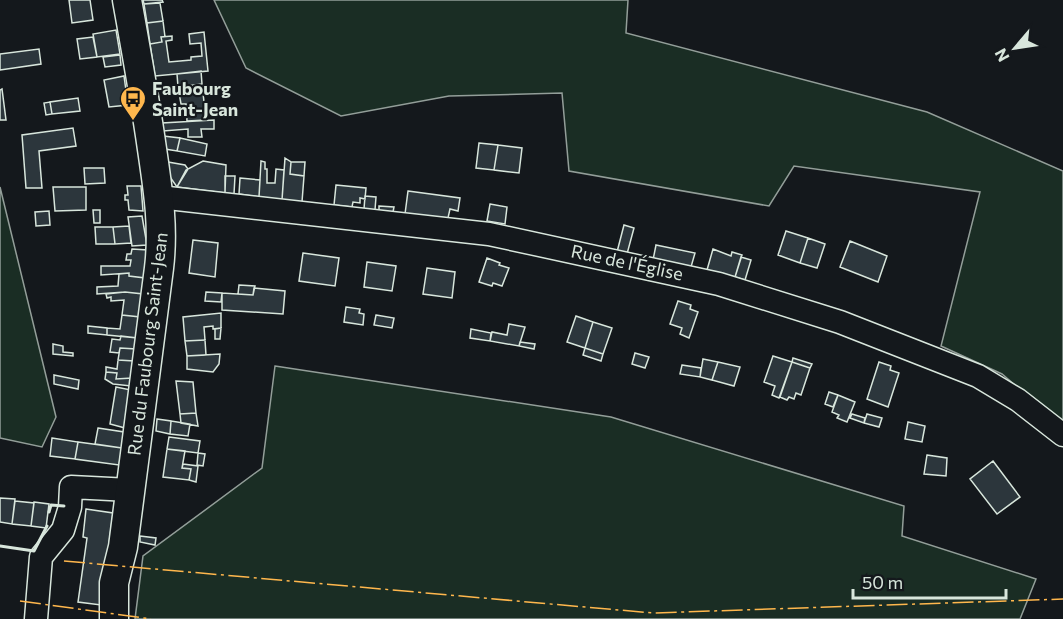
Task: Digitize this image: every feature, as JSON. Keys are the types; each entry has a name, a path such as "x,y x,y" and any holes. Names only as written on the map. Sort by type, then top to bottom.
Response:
{"main road":[{"name":"Rue du Faubourg Saint-Jean","path":"114,619 114,583 123,547 160,256 162,221 127,0"},
{"name":"Rue du Faubourg Saint-Jean","path":"123,547 124,581 130,619"}],"street":[{"name":"Rue de l'Église","path":"159,197 489,234 720,284 829,318 953,365 998,387 1063,435"},
{"path":"36,619 41,557 63,530 70,507 71,487 130,490"}],"green space":[{"path":"214,0 628,0 626,33 927,112 1063,171 1063,426 1002,374 941,346 980,192 794,166 769,206 569,171 562,93 449,96 341,116 246,68"},
{"path":"0,187 56,417 42,447 0,438"},
{"path":"275,366 611,417 904,506 902,536 1036,579 1020,619 135,619 143,556 262,468"}],"building":[{"path":"69,0 90,0 93,20 72,23"},
{"path":"143,0 162,0 163,2 144,4"},
{"path":"160,3 163,21 147,23 144,4"},
{"path":"163,21 165,37 161,37 162,42 150,44 147,23"},
{"path":"116,30 120,54 97,57 93,34"},
{"path":"204,32 208,71 155,76 150,44 162,42 161,37 172,36 172,40 166,41 169,62 191,60 191,57 202,56 201,43 190,44 189,34"},
{"path":"93,37 97,57 80,59 77,39"},
{"path":"39,49 41,64 0,70 0,54"},
{"path":"120,55 121,65 105,67 103,57"},
{"path":"201,71 202,84 178,87 177,74"},
{"path":"124,76 128,105 109,107 104,80"},
{"path":"202,84 206,120 187,121 186,104 181,104 178,87"},
{"path":"2,89 6,120 0,120 0,90"},
{"path":"78,98 80,111 52,114 50,102"},
{"path":"50,102 52,114 46,115 44,103"},
{"path":"214,120 214,129 201,129 202,137 188,137 188,129 163,131 162,123"},
{"path":"73,128 76,146 39,151 42,188 26,188 22,135"},
{"path":"163,136 180,138 177,151 165,149"},
{"path":"180,138 207,144 205,156 177,151"},
{"path":"479,143 498,145 494,170 476,168"},
{"path":"498,145 522,148 519,173 494,170"},
{"path":"285,158 291,162 290,174 304,176 302,202 282,200"},
{"path":"203,161 226,165 225,193 177,187 186,170"},
{"path":"261,161 265,162 265,169 267,169 267,183 275,183 276,169 284,170 282,200 259,197"},
{"path":"168,162 185,165 188,169 177,187 170,177"},
{"path":"291,162 305,162 304,176 290,174"},
{"path":"84,168 104,168 105,183 85,184"},
{"path":"225,176 235,176 234,194 225,193"},
{"path":"240,178 260,180 259,197 239,194"},
{"path":"336,185 366,188 365,199 360,198 360,203 353,202 352,207 334,205"},
{"path":"127,186 141,186 143,211 129,210 128,200 125,200 125,195 128,195"},
{"path":"53,187 86,187 86,210 55,211"},
{"path":"408,191 460,198 458,211 450,209 448,218 405,214"},
{"path":"365,196 376,197 375,210 364,209"},
{"path":"490,204 507,207 505,224 487,221"},
{"path":"379,206 394,207 393,212 379,211"},
{"path":"93,210 100,210 100,223 94,223"},
{"path":"49,211 50,225 36,226 35,212"},
{"path":"142,216 147,245 132,246 128,217"},
{"path":"624,225 634,228 627,254 617,252"},
{"path":"129,226 131,243 115,244 113,227"},
{"path":"95,227 113,227 115,244 96,244"},
{"path":"786,231 808,238 800,263 778,255"},
{"path":"808,238 825,244 817,268 800,263"},
{"path":"193,240 218,243 215,277 189,273"},
{"path":"850,241 887,256 878,282 840,267"},
{"path":"656,245 695,253 691,267 653,260"},
{"path":"132,249 148,250 145,278 129,276 129,273 101,275 101,266 130,266 131,260 126,260 127,254 131,254"},
{"path":"713,249 731,256 732,252 742,255 735,277 707,270"},
{"path":"303,253 339,258 335,286 299,281"},
{"path":"741,257 751,260 745,280 735,277"},
{"path":"487,258 509,268 502,286 479,282"},
{"path":"367,262 396,266 392,291 364,287"},
{"path":"427,268 455,272 452,298 423,294"},
{"path":"129,273 129,276 145,278 143,294 125,292 97,294 97,287 118,286 119,274"},
{"path":"239,285 255,286 253,295 238,294"},
{"path":"254,288 285,291 283,314 222,310 222,293 253,295"},
{"path":"125,292 143,294 140,317 122,315 124,300 111,301 111,297 107,298 106,294"},
{"path":"206,292 222,293 221,302 205,301"},
{"path":"678,301 691,305 690,309 698,312 689,338 680,334 682,328 670,324"},
{"path":"346,307 360,309 359,313 364,314 363,325 344,322"},
{"path":"221,313 221,328 204,327 205,340 185,341 183,317"},
{"path":"122,315 140,317 137,338 107,335 107,328 120,329"},
{"path":"376,315 394,318 392,328 374,325"},
{"path":"576,316 593,322 585,348 567,342"},
{"path":"593,322 612,328 603,354 585,348"},
{"path":"509,324 525,327 519,346 490,341 492,332 507,335"},
{"path":"88,326 107,328 107,335 88,333"},
{"path":"221,328 220,339 215,339 215,329"},
{"path":"471,329 491,333 490,341 470,338"},
{"path":"121,336 137,338 136,349 120,348 119,353 110,352 112,339 120,340"},
{"path":"205,340 206,355 187,356 185,341"},
{"path":"520,342 535,344 534,349 519,346"},
{"path":"53,344 63,346 63,352 73,353 73,356 53,354"},
{"path":"120,348 136,349 134,361 118,360"},
{"path":"585,348 603,354 601,361 583,355"},
{"path":"635,353 649,357 645,368 632,364"},
{"path":"220,354 219,364 213,372 187,369 187,356"},
{"path":"773,356 792,362 779,398 772,395 775,386 764,382"},
{"path":"793,358 812,364 810,368 792,362"},
{"path":"703,359 718,362 712,380 700,377"},
{"path":"118,360 134,361 132,378 116,379 117,373 106,372 106,367 117,369"},
{"path":"718,362 740,367 734,386 712,380"},
{"path":"792,362 810,368 801,395 796,393 794,399 789,397 787,400 780,397"},
{"path":"879,362 891,366 890,370 899,373 888,407 867,399"},
{"path":"682,365 701,368 700,377 680,374"},
{"path":"106,372 117,373 116,379 132,378 131,386 113,384 105,379"},
{"path":"54,375 79,380 78,389 54,384"},
{"path":"176,381 193,382 196,413 180,414"},
{"path":"116,387 131,390 125,428 110,424"},
{"path":"829,392 838,395 833,407 825,404"},
{"path":"838,395 855,402 847,422 837,418 839,415 832,412"},
{"path":"196,413 198,426 181,423 180,414"},
{"path":"852,414 865,418 864,423 850,418"},
{"path":"867,414 882,418 879,427 864,423"},
{"path":"157,419 171,421 170,434 156,431"},
{"path":"171,421 190,424 188,436 170,434"},
{"path":"908,422 925,426 922,442 905,439"},
{"path":"98,428 124,432 122,448 95,444"},
{"path":"169,437 200,441 198,453 167,449"},
{"path":"52,438 78,442 75,459 50,456"},
{"path":"78,442 122,448 119,465 75,459"},
{"path":"167,449 185,451 182,468 191,469 189,480 163,477"},
{"path":"198,453 205,454 203,466 197,465"},
{"path":"927,455 947,458 946,476 924,474"},
{"path":"993,461 1020,497 997,514 970,479"},
{"path":"183,464 198,466 196,482 189,480 191,469 182,468"},
{"path":"0,498 15,499 12,524 0,522"},
{"path":"15,501 34,503 31,526 12,524"},
{"path":"34,502 49,504 46,528 31,526"},
{"path":"86,509 113,513 101,605 78,602 87,538 83,537"},
{"path":"140,536 156,538 155,545 140,542"}],"wall":[{"path":"49,512 51,505 64,506"},
{"path":"0,546 34,551 47,526"}],"power":[{"path":"64,561 653,613 1063,599"},
{"path":"20,601 151,619"}],"place":[{"name":"Faubourg Saint-Jean","path":"133,122"}]}
